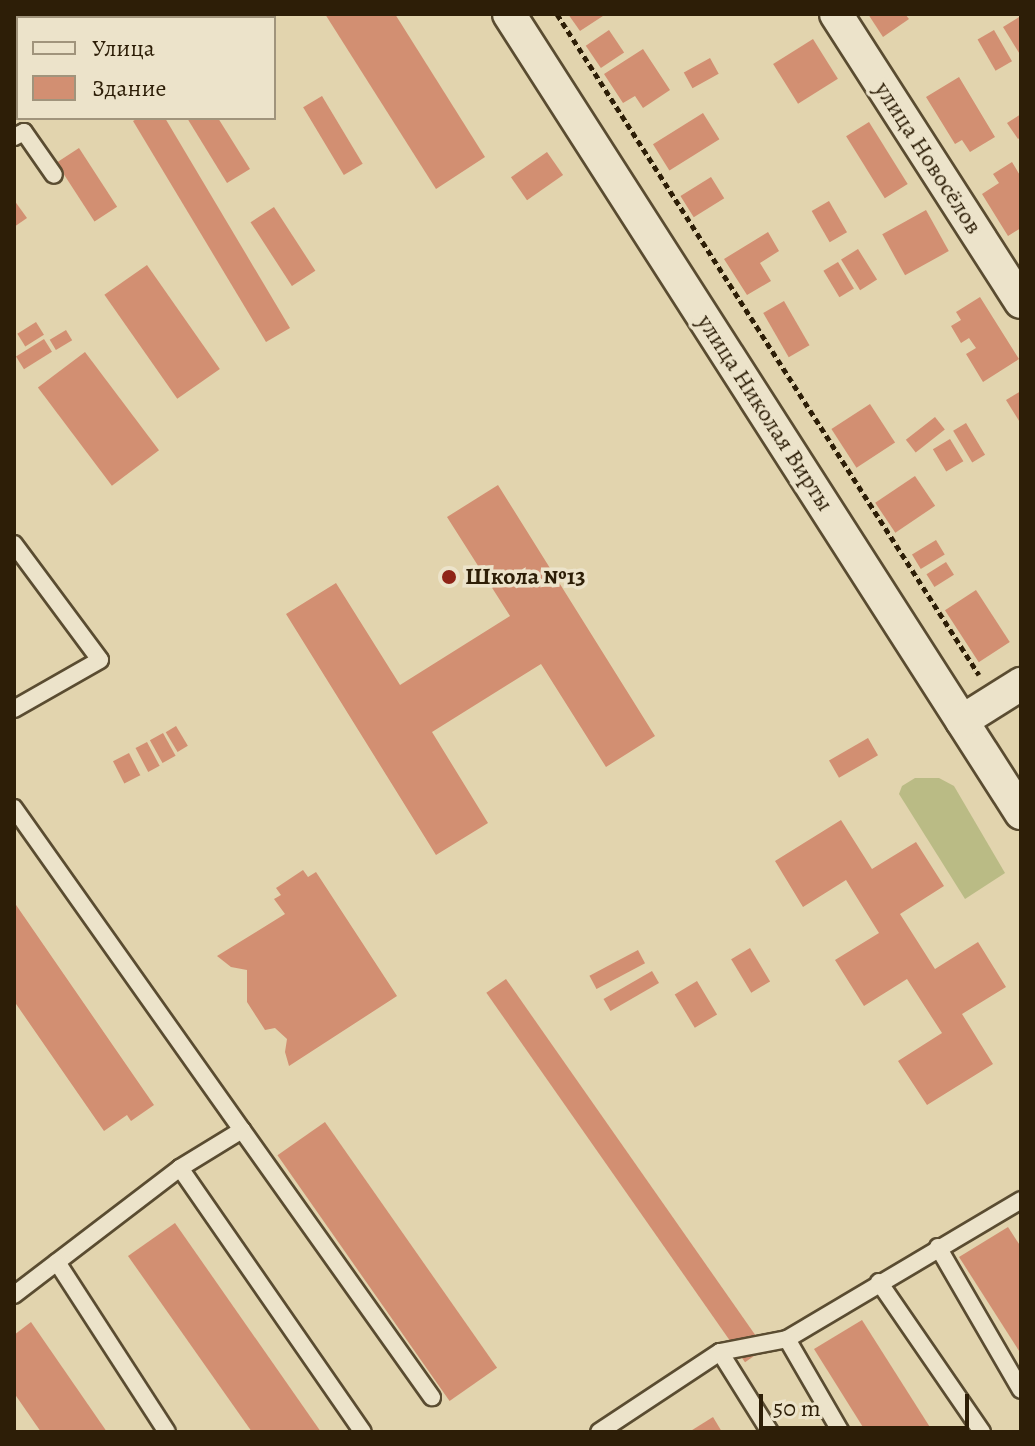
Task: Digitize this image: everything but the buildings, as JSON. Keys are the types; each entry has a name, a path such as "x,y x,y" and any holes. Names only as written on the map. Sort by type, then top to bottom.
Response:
{"street":[{"name":"улица Николая Вирты","path":"509,14 1021,813"},
{"name":"улица Новосёлов","path":"836,14 1021,302"},
{"path":"962,721 1021,684"}],"lane":[{"path":"14,137 24,132 54,175"},
{"path":"14,544 100,660 14,709"},
{"path":"14,808 432,1397"},
{"path":"14,1295 180,1168 242,1130"},
{"path":"180,1168 363,1432"},
{"path":"599,1432 620,1426 720,1352 787,1339 1021,1200"},
{"path":"938,1247 1021,1390"},
{"path":"57,1262 167,1432"},
{"path":"879,1282 982,1432"},
{"path":"787,1339 841,1432"},
{"path":"720,1352 770,1432"}],"path":[{"path":"557,14 977,677 988,670"}],"green space":[{"path":"915,778 939,778 954,786 1005,873 965,899 899,794 902,786"}],"place":[{"name":"Школа №13","path":"449,577"}]}
